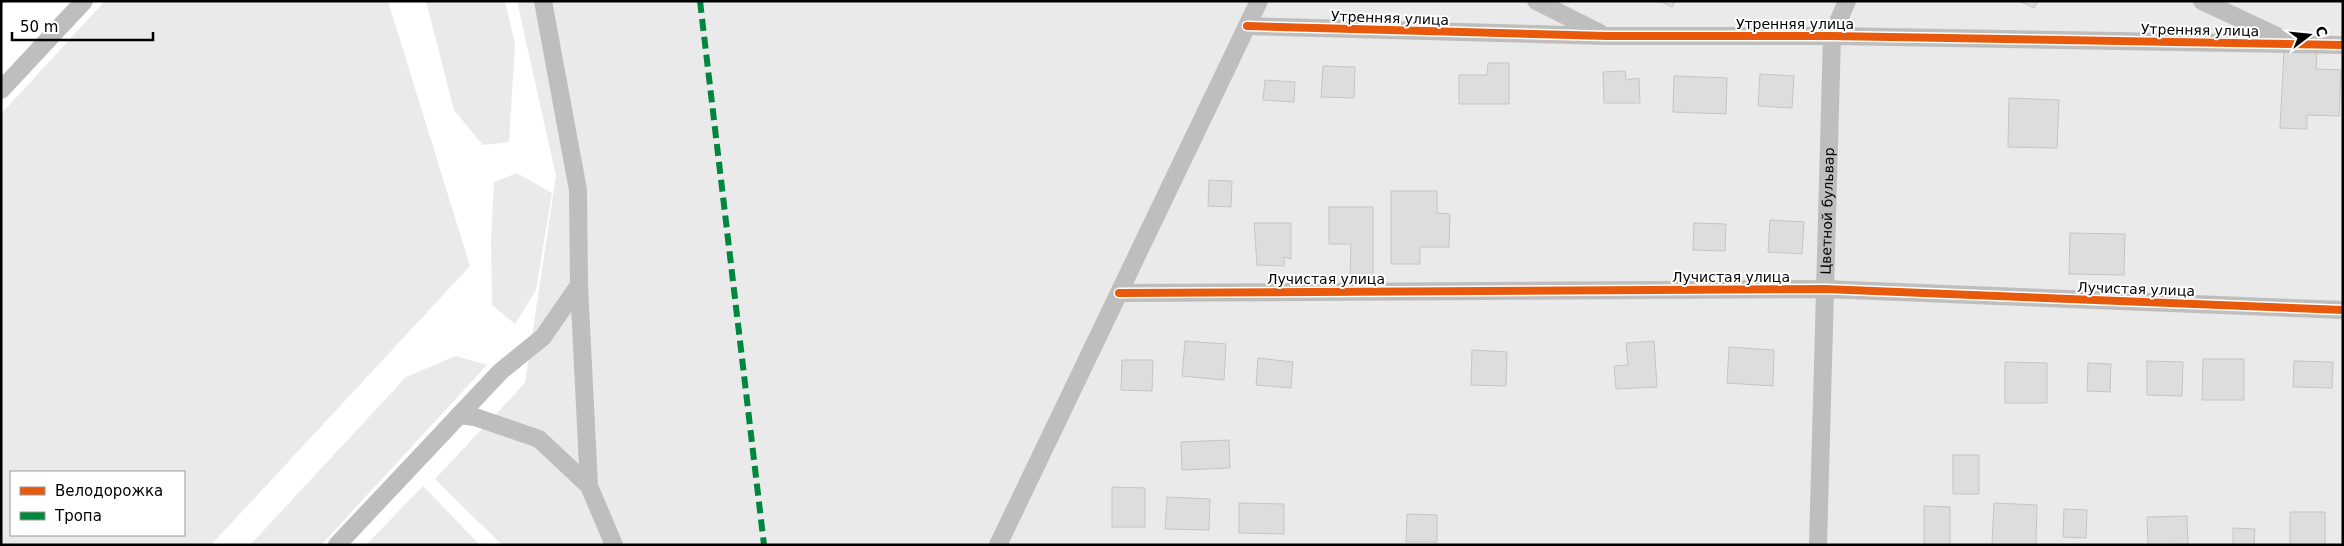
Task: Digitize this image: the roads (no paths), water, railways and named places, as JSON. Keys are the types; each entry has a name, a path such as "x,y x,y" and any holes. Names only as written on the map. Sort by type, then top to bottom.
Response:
{"street":[{"path":"1,90 84,1"},
{"path":"543,1 578,190 579,286 589,486 614,545"},
{"path":"998,545 1259,1"},
{"path":"1536,1 1607,36"},
{"name":"Цветной бульвар","path":"1818,545 1832,36 1847,1"},
{"path":"2202,1 2296,45"},
{"name":"Утренняя улица","path":"1247,26 1607,36 1832,36 2343,45"},
{"path":"337,545 501,370 543,337 579,286"},
{"name":"Лучистая улица","path":"1119,293 1825,289 2343,310"},
{"path":"459,415 476,417 539,439 589,486"}]}
